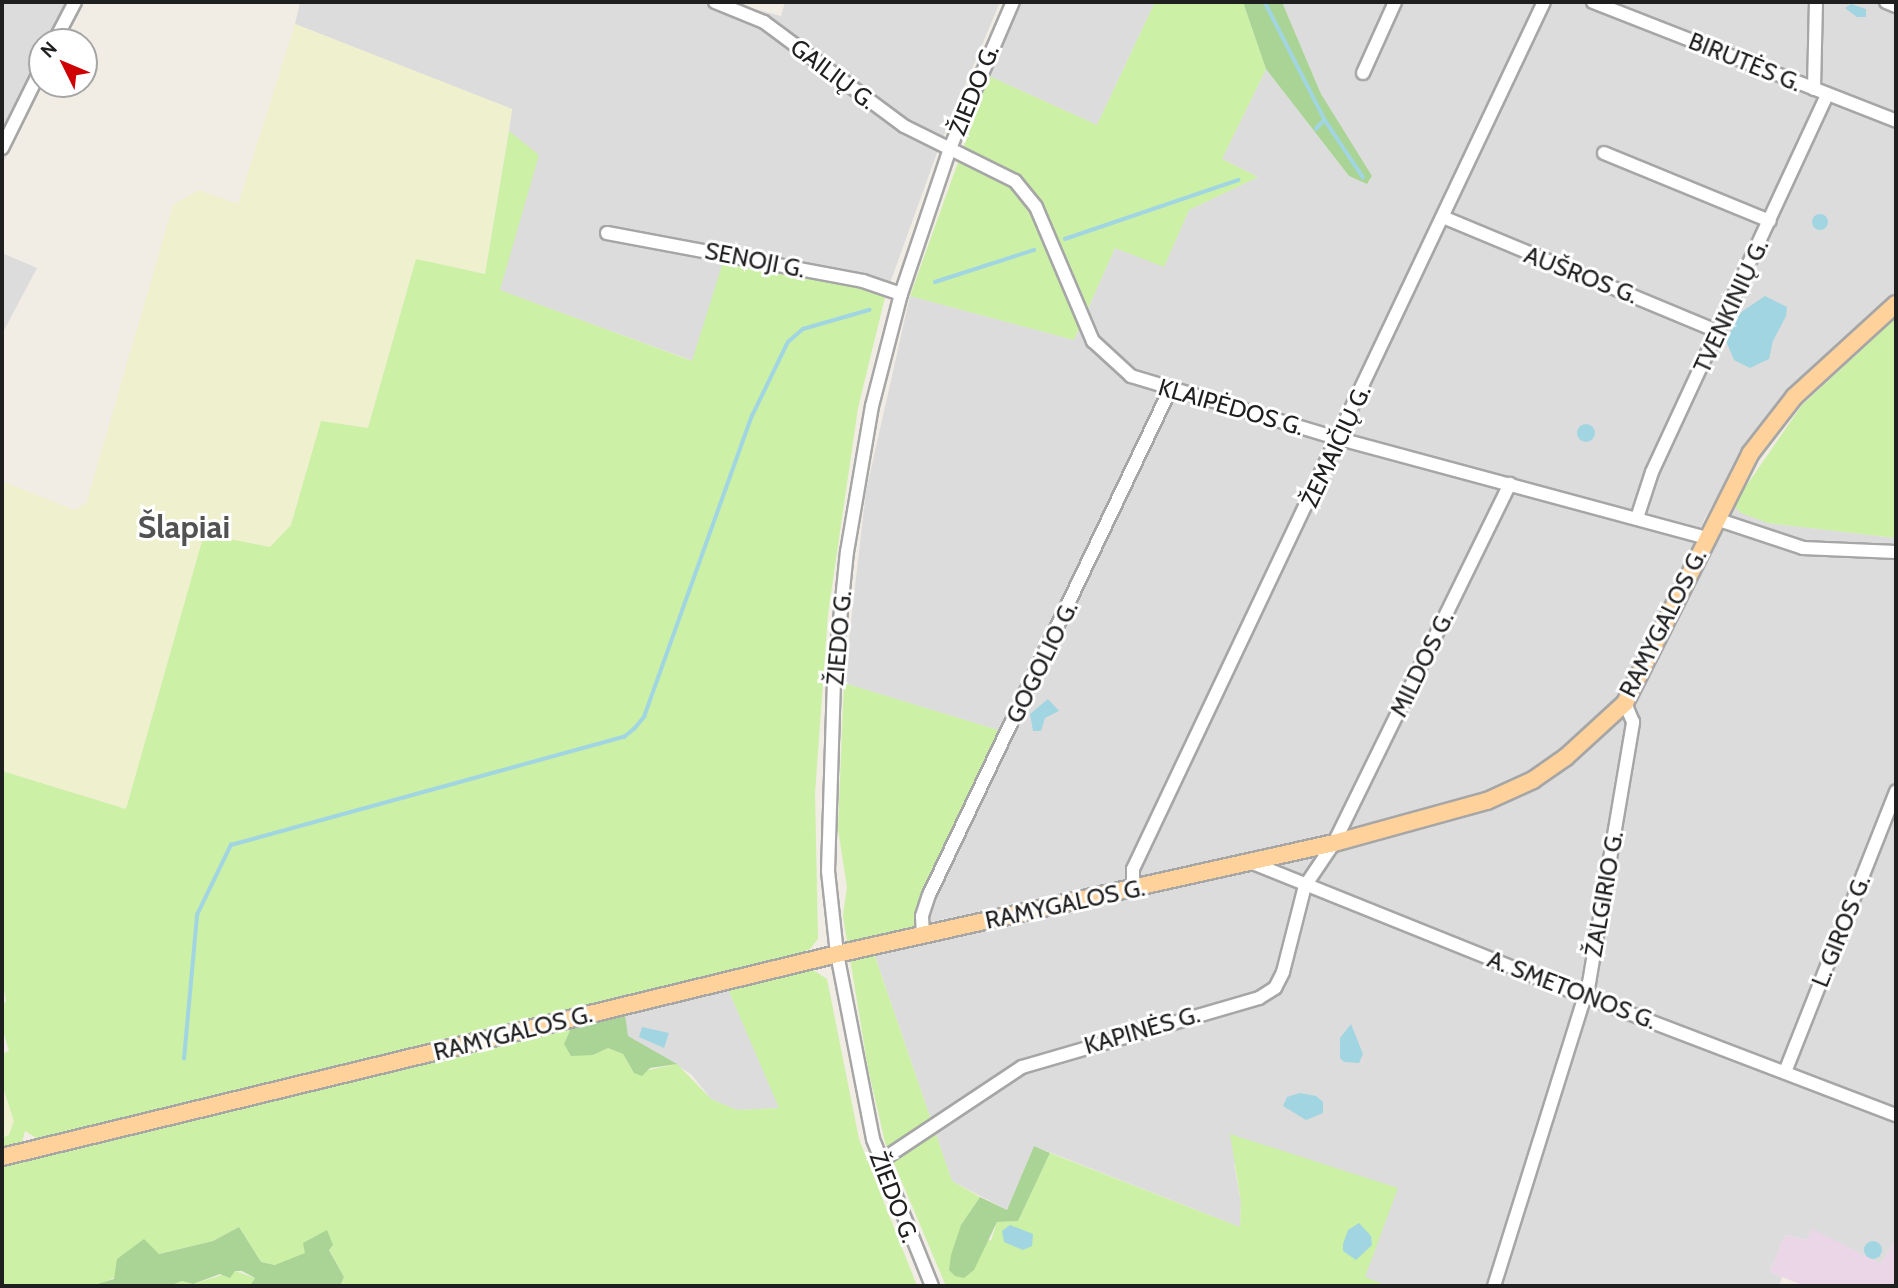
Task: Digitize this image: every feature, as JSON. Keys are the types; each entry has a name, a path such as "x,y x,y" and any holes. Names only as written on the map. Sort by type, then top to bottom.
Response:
{"main road":[{"name":"RAMYGALOS G.","path":"2,1157 837,954 1334,843 1487,801 1533,780 1566,757 1625,703 1648,663 1706,538 1750,454 1794,397 1896,304"}],"street":[{"path":"61,28 75,2"},
{"name":"GAILIŲ G.","path":"715,2 757,18 904,126 950,148"},
{"name":"ŽIEDO G.","path":"932,1286 879,1162 837,954 828,871 828,780 847,552 872,406 901,293 950,148 1013,2"},
{"path":"1363,73 1395,2"},
{"name":"ŽEMAIČIŲ G.","path":"1133,889 1133,869 1340,439 1544,2"},
{"name":"BIRUTĖS G.","path":"1593,2 1896,121"},
{"path":"1814,89 1816,2"},
{"path":"1886,2 1896,6"},
{"path":"2,148 28,95"},
{"name":"TVENKINIŲ G.","path":"1637,518 1652,472 1827,95"},
{"name":"KLAIPĖDOS G.","path":"950,148 995,167 1021,186 1041,219 1093,341 1119,369 1170,390 1340,439 1706,538"},
{"path":"1604,153 1770,221"},
{"name":"AUŠROS G.","path":"1443,217 1719,332"},
{"name":"SENOJI G.","path":"607,233 863,281 901,293"},
{"name":"GOGOLIO G.","path":"923,935 922,916 929,895 1170,390"},
{"name":"MILDOS G.","path":"1334,843 1510,484"},
{"path":"1716,519 1803,548 1896,552"},
{"name":"ŽALGIRIO G.","path":"1494,1286 1584,996 1633,722 1625,703"},
{"name":"L. GIROS G.","path":"1785,1072 1896,791"},
{"name":"KAPINĖS G.","path":"879,1162 1022,1067 1267,993 1283,972 1305,886 1334,843"},
{"name":"A. SMETONOS G.","path":"1250,862 1584,996 1896,1115"}],"shaded area":[{"path":"2,2 83,2 70,28 28,28 28,98 35,98 2,165"},
{"path":"300,2 729,2 781,16 785,2 1000,2 938,150 885,297 883,293 693,361 499,290 538,156 509,131 512,109 295,24"},
{"path":"1022,2 1155,2 1097,125 989,76"},
{"path":"1282,2 1896,2 1896,295 1789,392 1751,438 1705,518 1623,695 1557,756 1479,796 1371,826 927,923 932,897 1011,734 844,683 866,491 910,296 1074,340 1115,248 1164,266 1189,210 1258,177 1222,159 1266,69 1349,176 1371,181 1321,94"},
{"path":"2,253 37,268 2,334"},
{"path":"1733,505 1768,523 1896,538 1896,1239 1881,1264 1812,1230 1807,1240 1785,1235 1770,1272 1782,1277 1779,1286 1387,1286 1365,1278 1234,1164 1241,1202 1240,1227 1034,1146 1007,1210 952,1181 874,953 1379,840 1504,801 1563,768 1633,701"},
{"path":"728,989 780,1108 737,1110 711,1099 691,1074 627,1036 625,1014"},
{"path":"1812,1229 1881,1264 1896,1239 1896,1286 1805,1286 1770,1272 1785,1235 1806,1240"}],"green space":[{"path":"1155,2 1243,2 1266,69 1222,159 1258,177 1189,210 1164,267 1115,248 1074,340 910,296 989,76 1097,125"},
{"path":"1243,2 1282,2 1321,94 1372,176 1367,184 1349,176 1266,69"},
{"path":"295,24 512,109 485,274 416,260 368,428 321,422 291,525 270,547 204,535 126,809 2,771 2,481 74,510 86,504 173,205 199,190 238,204"},
{"path":"509,131 539,155 500,290 692,361 723,262 741,260 861,285 885,297 858,408 828,614 815,793 818,939 810,949 781,960 40,1140 25,1131 21,1146 2,1151 2,1138 9,1135 14,1121 2,1085 2,1054 9,1051 2,1028 2,1004 6,1002 2,977 2,771 126,809 204,534 270,547 291,525 321,421 368,428 416,259 485,274"},
{"path":"1896,318 1896,538 1768,523 1741,513 1733,505 1802,405"},
{"path":"844,683 1011,734 932,897 927,923 869,939 952,1181 980,1197 961,1225 991,1241 997,1222 1018,1221 1050,1153 1240,1227 1241,1202 1230,1134 1398,1188 1365,1277 1387,1286 946,1286 885,1142 868,1068 843,916 847,887 838,829"},
{"path":"813,970 827,979 859,1139 917,1286 340,1286 344,1277 329,1249 333,1245 276,1265 261,1262 239,1227 213,1241 158,1254 102,1284 2,1286 2,1167 571,1028 564,1044 593,1055 608,1048 623,1054 634,1073 677,1064 711,1099 737,1110 779,1108 728,989"},
{"path":"625,1014 628,1036 677,1064 650,1068 642,1076 634,1073 623,1054 608,1048 593,1055 571,1056 564,1044 571,1028"},
{"path":"2,1085 14,1121 9,1135 2,1138"},
{"path":"1034,1146 1050,1153 1018,1221 997,1222 974,1270 964,1278 955,1276 949,1270 961,1225 980,1197 1007,1210"},
{"path":"239,1227 261,1262 275,1265 305,1253 303,1243 327,1230 333,1245 329,1250 344,1277 340,1286 250,1286 255,1278 242,1271 235,1271 230,1278 220,1274 193,1284 182,1281 169,1286 91,1286 114,1279 117,1259 144,1239 159,1254 213,1241"},
{"path":"235,1271 255,1278 250,1286 169,1286 182,1281 193,1284"}],"water":[{"path":"1851,4 1866,9 1866,17 1857,17 1845,8"},
{"path":"1820,214 1826,216 1826,228 1820,230 1814,228 1812,222 1814,216"},
{"path":"1765,296 1787,307 1786,316 1773,341 1769,359 1750,368 1734,360 1726,341 1740,313"},
{"path":"1586,424 1592,427 1595,433 1592,439 1586,442 1580,439 1577,433 1580,427"},
{"path":"1048,699 1059,711 1045,718 1041,731 1033,731 1030,714"},
{"path":"1351,1024 1363,1054 1359,1063 1344,1062 1340,1058 1340,1038"},
{"path":"642,1027 669,1033 664,1048 639,1037"},
{"path":"1300,1093 1316,1096 1323,1102 1323,1113 1306,1120 1283,1106 1287,1097"},
{"path":"1359,1223 1371,1236 1372,1245 1356,1260 1343,1251 1343,1244 1348,1230"},
{"path":"1010,1225 1033,1234 1032,1246 1023,1250 1004,1242 1002,1231"},
{"path":"1873,1241 1879,1244 1882,1250 1879,1256 1873,1259 1867,1256 1864,1250 1867,1244"}],"waterway":[{"path":"1265,2 1325,120 1363,177"},
{"path":"1316,129 1324,120"},
{"path":"1065,239 1238,180"},
{"path":"935,282 1034,250"},
{"path":"184,1059 197,915 231,845 624,737 634,729 644,717 752,416 788,342 803,329 869,310"}],"district":[{"name":"Šlapiai","path":"184,527"}]}
